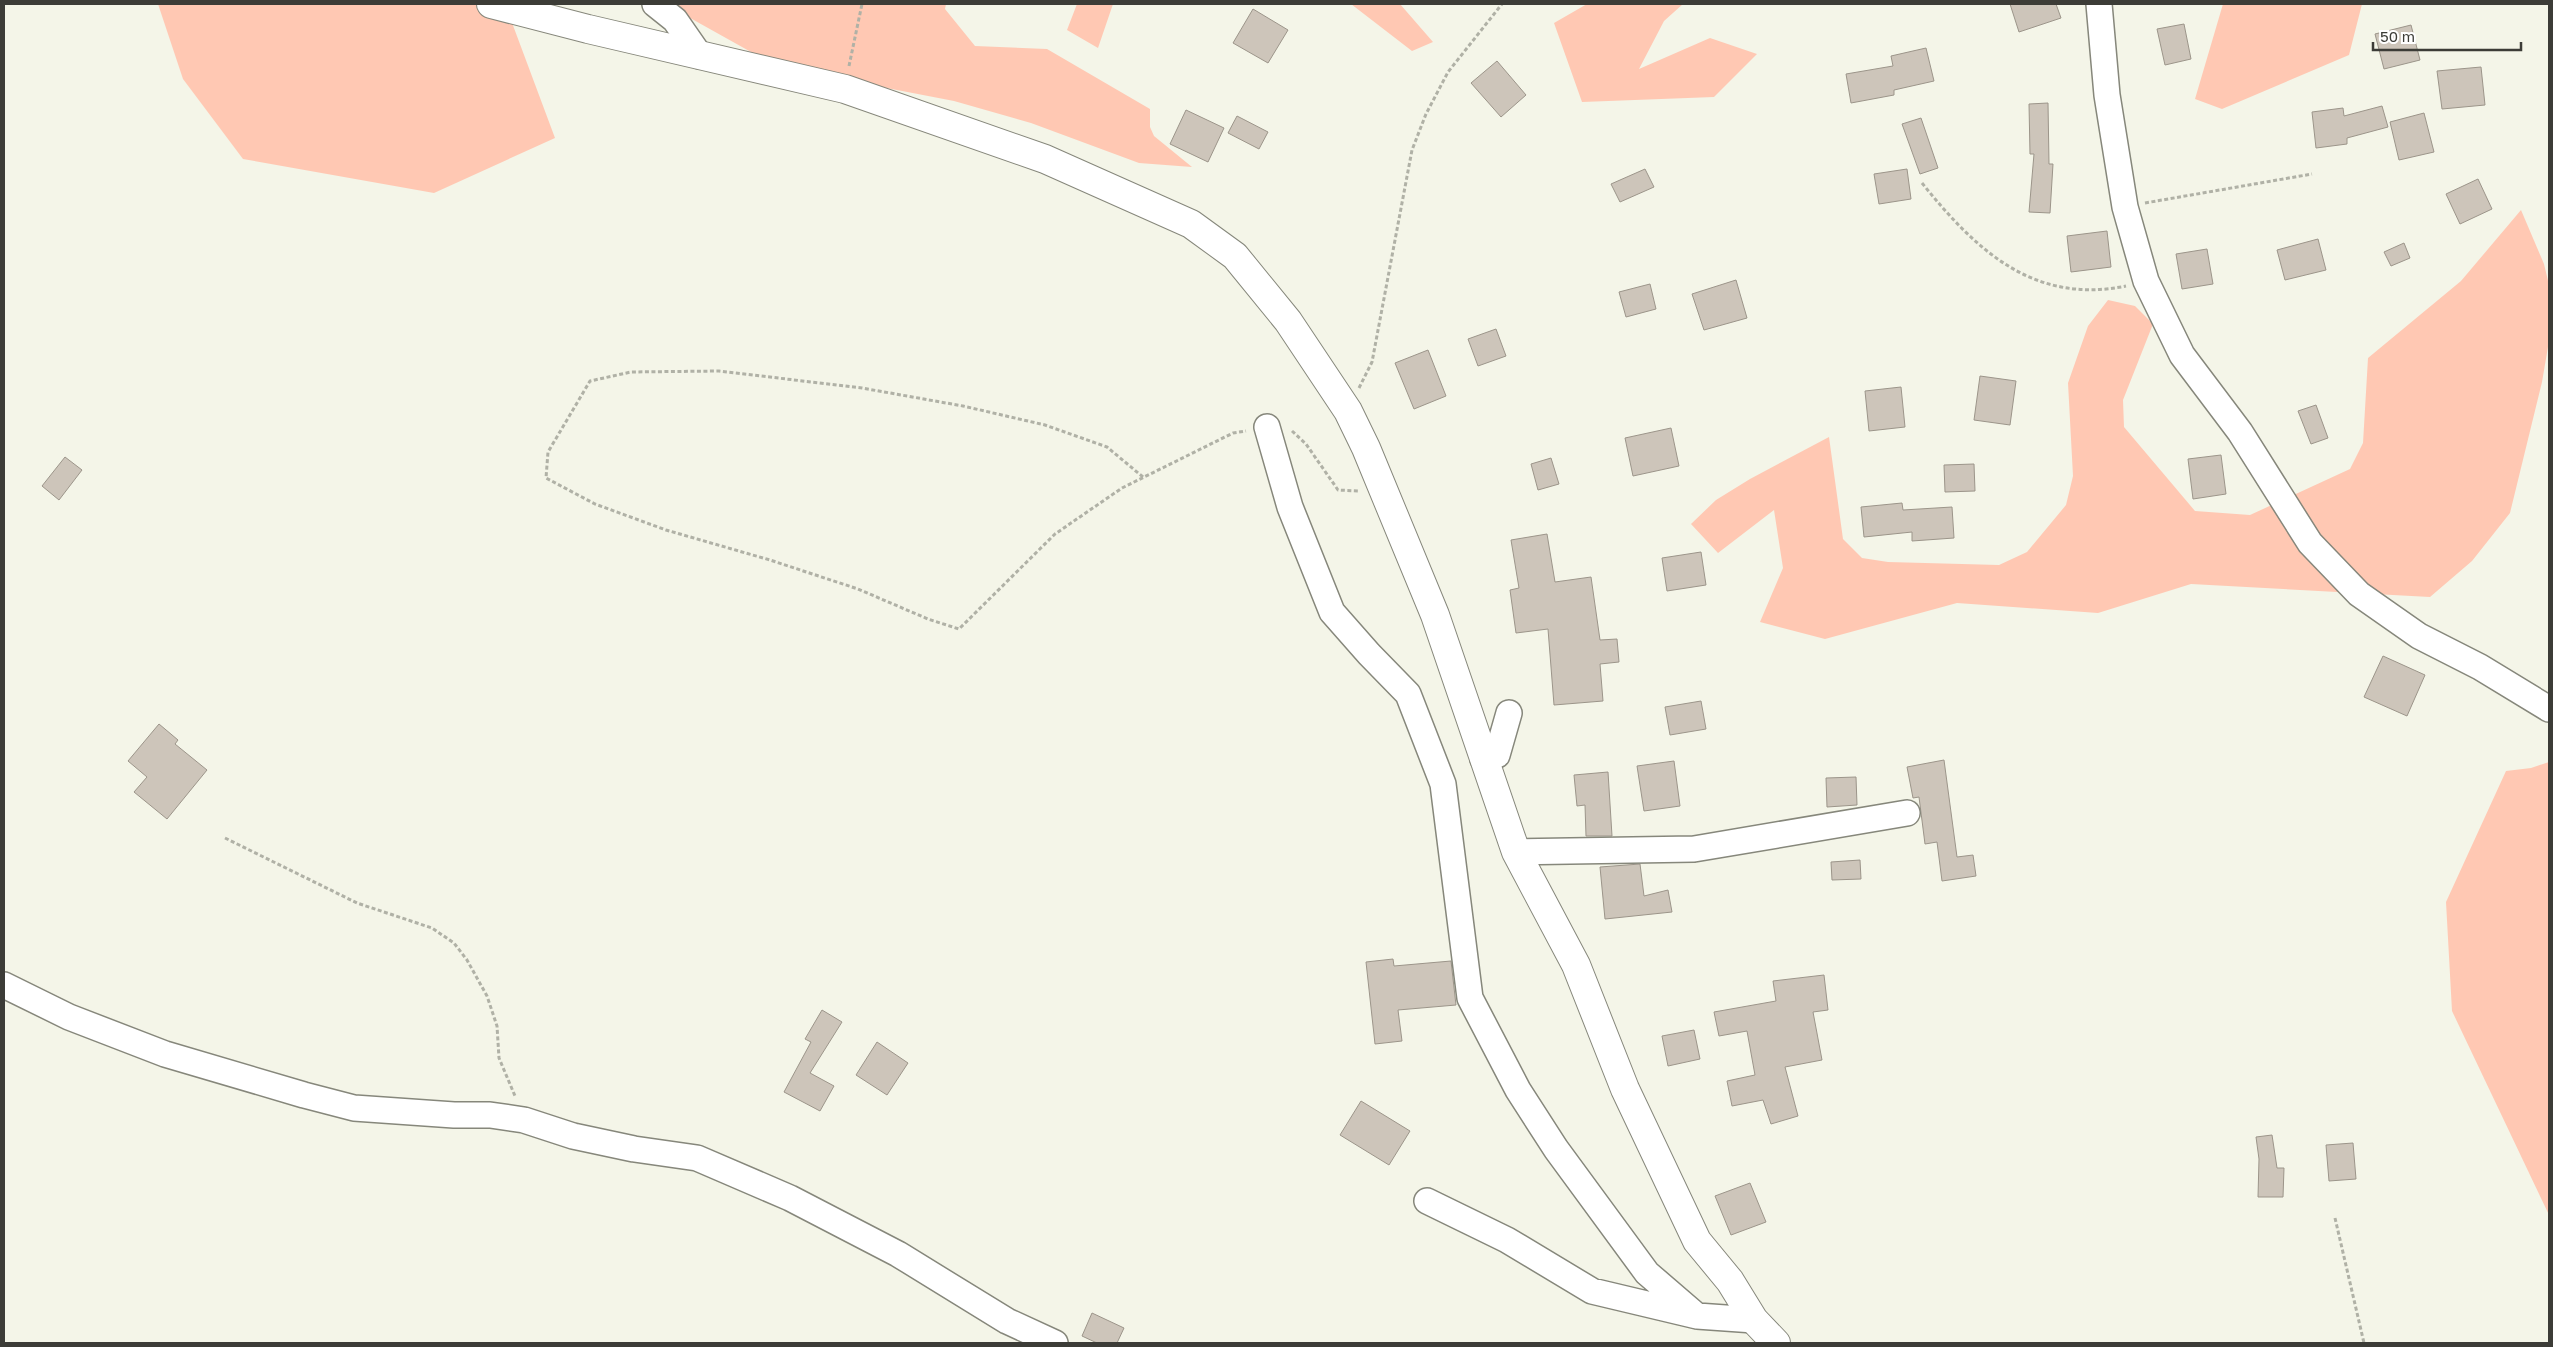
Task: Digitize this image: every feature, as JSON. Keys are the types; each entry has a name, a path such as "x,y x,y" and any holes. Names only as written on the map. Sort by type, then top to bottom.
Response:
{"main road":[{"path":"491,4 700,56 845,89 1046,159 1191,224 1235,256 1264,289 1288,321 1348,411 1385,493 1435,615 1516,852 1576,965 1625,1089 1697,1241 1730,1282 1754,1320 1776,1343"}],"street":[{"path":"655,4 675,20 700,56"},
{"path":"2099,4 2107,95 2125,207 2146,281 2182,355 2240,432 2310,543 2360,594 2419,636 2480,667 2549,709"},
{"path":"1267,427 1290,507 1332,612 1408,694 1443,784 1470,998 1518,1090 1556,1149 1647,1274 1697,1316"},
{"path":"1483,759 1497,755 1509,713"},
{"path":"1516,852 1694,849 1907,813"},
{"path":"4,985 69,1017 165,1054 304,1096 354,1108 454,1115 490,1115 524,1120 573,1136 634,1149 697,1158 790,1198 898,1254 1007,1320 1054,1343"},
{"path":"1427,1201 1507,1240 1592,1291 1697,1316 1754,1320"}],"path":[{"path":"845,89 862,4"},
{"path":"1348,411 1372,362 1412,150 1448,72 1502,4"},
{"path":"2125,207 2312,174"},
{"path":"1922,183 1955,224 2002,263 2042,282 2076,290 2099,290 2146,281"},
{"path":"1143,477 1107,447 1045,425 963,406 862,388 719,371 631,372 590,381 548,452 546,478 595,504 666,530 832,580 928,619 959,629 1055,534 1122,488 1233,433 1282,424 1306,444 1338,490 1385,493"},
{"path":"225,838 357,903 432,928 454,944 468,960 487,996 497,1026 499,1058 524,1120"},
{"path":"2335,1218 2364,1343"}],"shaded area":[{"path":"158,4 505,4 555,138 434,193 243,159 183,79"},
{"path":"671,4 946,4 945,9 975,46 1047,49 1150,109 1150,127 1154,136 1192,167 1139,163 1031,123 954,101 778,67 674,9"},
{"path":"1077,4 1113,4 1098,48 1067,30"},
{"path":"1351,4 1400,4 1433,42 1412,51"},
{"path":"1587,4 1683,4 1664,21 1639,69 1710,38 1757,54 1714,97 1582,102 1554,23"},
{"path":"2223,4 2362,4 2349,55 2222,109 2195,99"},
{"path":"2521,210 2544,264 2549,285 2549,341 2542,382 2510,513 2472,561 2430,597 2191,584 2098,613 1957,603 1825,639 1760,622 1783,568 1774,510 1718,553 1691,524 1716,500 1750,479 1829,437 1843,539 1862,558 1888,562 1999,565 2027,552 2066,505 2073,476 2068,383 2088,326 2108,300 2135,306 2153,324 2123,400 2124,427 2195,511 2250,515 2350,469 2363,443 2368,358 2461,281"},
{"path":"2549,762 2549,1215 2452,1011 2446,902 2506,771 2531,768"}],"building":[{"path":"2010,4 2056,4 2061,18 2019,32"},
{"path":"1253,9 1288,30 1268,63 1233,43"},
{"path":"2184,24 2191,59 2165,65 2157,29"},
{"path":"2411,25 2420,60 2384,69 2375,34"},
{"path":"1926,48 1934,81 1894,90 1894,95 1851,103 1846,74 1893,66 1891,56"},
{"path":"1497,61 1526,95 1501,117 1471,83"},
{"path":"2481,67 2485,105 2442,109 2437,71"},
{"path":"2048,103 2049,164 2053,164 2050,213 2029,212 2034,154 2030,154 2029,104"},
{"path":"2382,106 2388,127 2347,138 2347,144 2316,148 2312,112 2343,108 2344,116"},
{"path":"1186,110 1224,128 1208,162 1170,144"},
{"path":"2424,113 2434,152 2399,160 2390,122"},
{"path":"1237,116 1268,132 1259,149 1228,133"},
{"path":"1921,118 1938,168 1920,174 1902,124"},
{"path":"1645,169 1654,187 1620,202 1611,184"},
{"path":"1907,169 1911,199 1879,204 1874,174"},
{"path":"2478,179 2492,209 2460,224 2446,194"},
{"path":"2107,231 2111,267 2071,272 2067,236"},
{"path":"2318,239 2326,270 2285,280 2277,250"},
{"path":"2404,243 2410,258 2391,266 2384,252"},
{"path":"2207,249 2213,284 2182,289 2176,254"},
{"path":"1736,280 1747,318 1704,330 1692,294"},
{"path":"1650,284 1656,309 1626,317 1619,292"},
{"path":"1496,329 1506,356 1478,366 1468,339"},
{"path":"1428,350 1446,396 1414,409 1395,363"},
{"path":"1980,376 2016,381 2010,425 1974,420"},
{"path":"1901,387 1905,427 1869,431 1865,391"},
{"path":"2316,405 2328,438 2311,444 2298,411"},
{"path":"1671,428 1679,466 1633,476 1625,438"},
{"path":"2221,455 2226,494 2193,499 2188,459"},
{"path":"65,457 82,470 59,500 42,486"},
{"path":"1551,458 1559,484 1538,490 1531,464"},
{"path":"1974,464 1975,491 1945,492 1944,465"},
{"path":"1902,503 1903,510 1952,507 1954,538 1912,541 1912,532 1864,537 1861,507"},
{"path":"1547,534 1555,582 1591,577 1600,640 1617,639 1619,662 1600,664 1603,701 1554,705 1548,629 1516,633 1510,590 1519,588 1511,540"},
{"path":"1701,552 1706,585 1667,591 1662,558"},
{"path":"2383,656 2425,675 2407,716 2364,697"},
{"path":"1701,701 1706,729 1670,735 1665,707"},
{"path":"159,724 178,740 175,744 207,770 167,819 134,792 147,777 128,761"},
{"path":"1944,760 1957,857 1973,855 1976,876 1942,881 1937,842 1925,844 1919,797 1913,798 1907,767"},
{"path":"1674,761 1680,806 1644,811 1637,766"},
{"path":"1608,772 1612,836 1586,836 1585,805 1577,806 1574,775"},
{"path":"1856,777 1857,805 1827,807 1826,778"},
{"path":"1860,860 1861,879 1832,880 1831,862"},
{"path":"1640,864 1644,896 1668,890 1672,912 1605,919 1600,867"},
{"path":"1393,959 1394,966 1451,961 1456,1005 1398,1010 1402,1041 1375,1044 1366,962"},
{"path":"1824,975 1828,1010 1813,1012 1822,1060 1785,1067 1798,1116 1771,1124 1763,1100 1732,1106 1727,1081 1755,1075 1747,1031 1719,1036 1714,1012 1776,1001 1773,981"},
{"path":"822,1010 842,1022 810,1073 834,1086 820,1111 784,1092 811,1042 805,1039"},
{"path":"1694,1030 1700,1059 1668,1066 1662,1036"},
{"path":"877,1042 908,1063 887,1095 856,1075"},
{"path":"1361,1101 1410,1131 1389,1165 1340,1135"},
{"path":"2272,1135 2277,1168 2284,1168 2283,1197 2258,1197 2259,1159 2256,1137"},
{"path":"2353,1143 2356,1179 2329,1181 2326,1145"},
{"path":"1750,1183 1766,1222 1731,1235 1715,1196"},
{"path":"1092,1313 1124,1328 1117,1343 1097,1343 1082,1336"}]}
